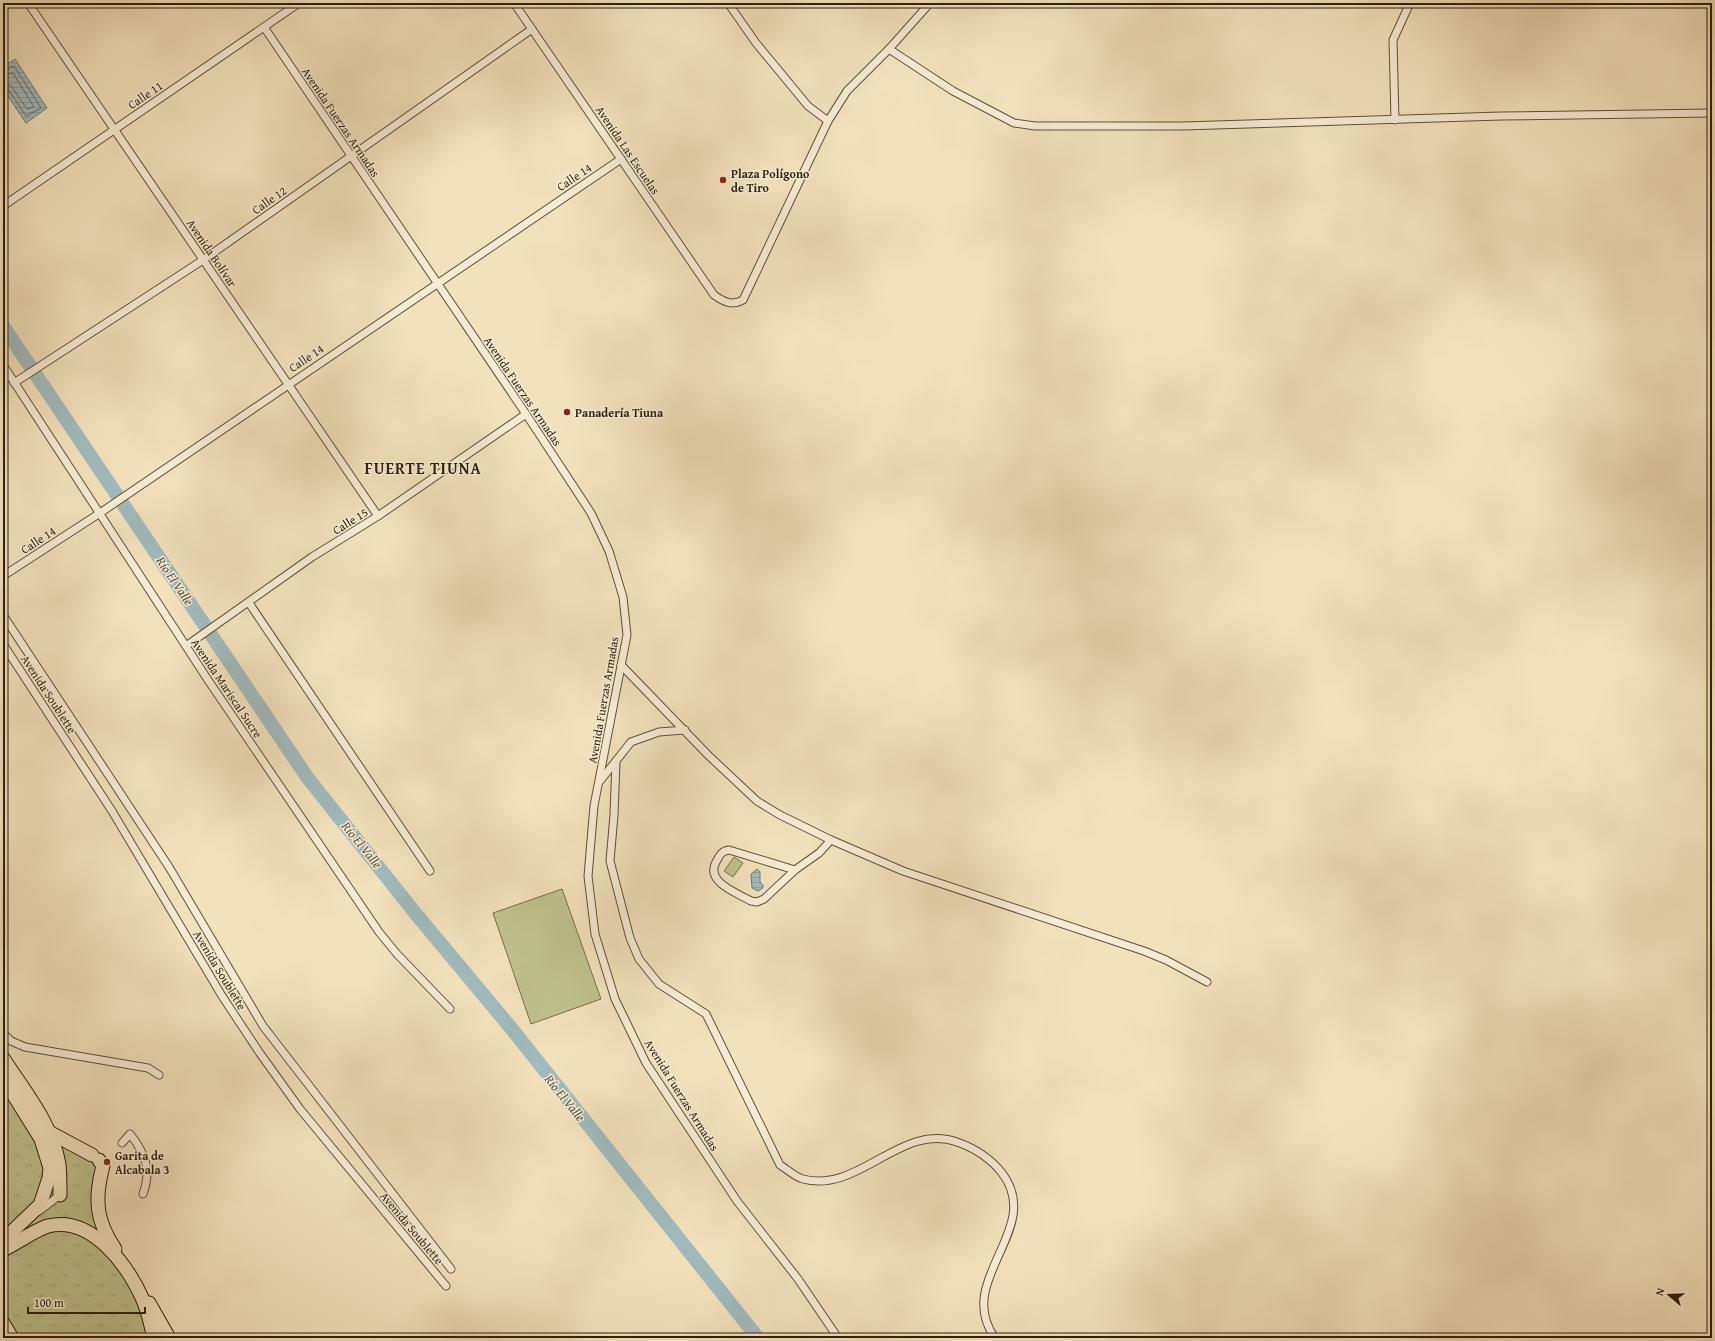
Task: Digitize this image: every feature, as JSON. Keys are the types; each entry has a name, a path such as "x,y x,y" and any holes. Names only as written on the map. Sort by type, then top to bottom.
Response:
{"highway":[{"path":"3,1058 26,1091 49,1132 59,1163 60,1195"},
{"path":"3,1078 41,1138 50,1168 49,1178 40,1205 4,1243"},
{"path":"49,1132 98,1161 97,1200 101,1226 169,1338"},
{"path":"4,1243 48,1226 63,1225 76,1227 90,1233 105,1245 128,1273 144,1300 154,1338"},
{"path":"3,1322 12,1338"}],"street":[{"name":"Avenida Bolívar","path":"28,3 378,516"},
{"name":"Calle 11","path":"3,206 299,3"},
{"name":"Avenida Las Escuelas","path":"514,3 714,295 728,303 736,304 743,300 828,121"},
{"path":"728,3 756,43 808,106 828,121 848,91 889,49 930,3"},
{"path":"1395,120 1393,40 1410,3"},
{"name":"Avenida Fuerzas Armadas","path":"264,27 526,414 591,514 610,551 624,605 627,635 594,806 588,876 595,934 615,999 646,1063 737,1201 798,1279 838,1338"},
{"name":"Calle 12","path":"14,383 203,260 532,30"},
{"path":"889,49 953,91 1014,123 1035,126 1191,126 1395,120 1712,114"},
{"name":"Calle 14","path":"3,576 100,513 621,159"},
{"name":"Avenida Mariscal Sucre","path":"3,365 186,646 379,932 397,954 450,1009"},
{"name":"Calle 15","path":"186,646 249,603 312,557 378,516 526,414"},
{"path":"249,603 430,871"},
{"path":"3,615 169,867 263,1026 451,1269"},
{"name":"Avenida Soublette","path":"3,644 112,811 222,996 259,1052 305,1115 446,1286"},
{"path":"621,665 757,801 780,815 831,840 903,870 1144,951 1178,966 1207,982"},
{"path":"599,783 631,742 658,732 685,730"},
{"path":"616,762 614,815 610,861 633,945 639,959 659,984 706,1014 780,1165 802,1179 820,1182 845,1177 907,1145 930,1139 944,1139 964,1144 994,1163 1005,1176 1012,1192 1014,1215 1010,1231 989,1275 983,1301 987,1324 995,1338"},
{"path":"795,870 729,850 721,853 713,867 713,872 718,881 751,901 757,902 764,899 795,870 820,854 831,840"},
{"path":"3,1033 11,1041 42,1052 148,1068 159,1075"},
{"path":"122,1143 130,1134 143,1153 146,1161 148,1177 143,1194"},
{"path":"4,1243 60,1195"}],"green space":[{"path":"734,857 743,863 733,877 724,871"},
{"path":"562,889 601,999 531,1024 493,913"},
{"path":"3,1058 49,1132 99,1160 99,1215 169,1338 12,1338 3,1323"}],"water":[{"path":"15,59 47,108 26,123 3,89 3,67"},
{"path":"757,869 760,872 760,882 763,885 763,888 758,891 752,888 751,874"}],"waterway":[{"name":"Río El Valle","path":"3,326 307,777 416,914 511,1028 758,1338"}],"place":[{"name":"Plaza Polígono de Tiro","path":"723,180"},
{"name":"Panadería Tiuna","path":"567,412"},
{"name":"Garita de Alcabala 3","path":"107,1162"}],"district":[{"name":"FUERTE TIUNA","path":"423,468"}]}
